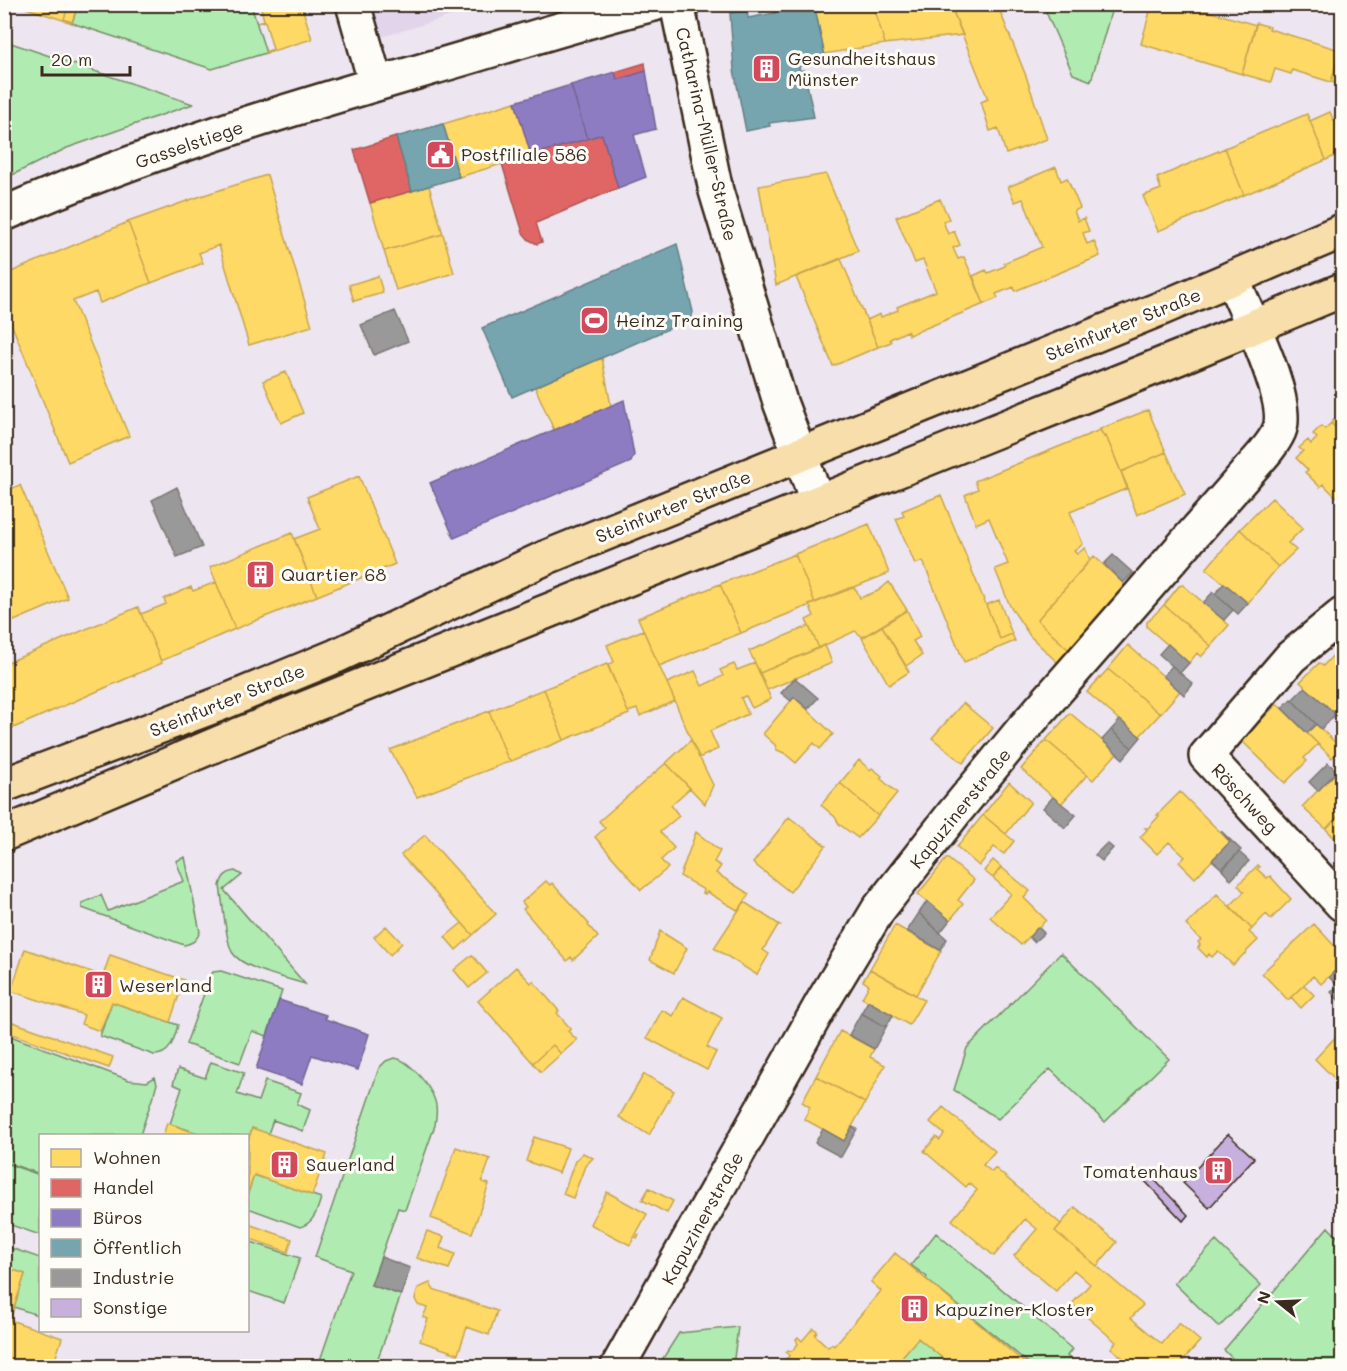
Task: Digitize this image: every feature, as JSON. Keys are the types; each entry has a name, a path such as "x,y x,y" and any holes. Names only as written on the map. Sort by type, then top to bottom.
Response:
{"main road":[{"name":"Steinfurter Straße","path":"4,785 222,704 336,656 547,557 799,456 1342,231"},
{"name":"Steinfurter Straße","path":"4,834 330,697 818,503 1342,290"}],"street":[{"path":"353,4 376,84"},
{"name":"Gasselstiege","path":"4,214 214,134 376,84 654,4"},
{"name":"Catharina-Müller-Straße","path":"677,4 716,191 780,402 818,503"},
{"name":"Kapuzinerstraße","path":"618,1366 822,1003 879,910 1023,729 1245,475 1278,433 1282,416 1279,398 1232,278"},
{"name":"Röschweg","path":"1342,615 1291,657 1206,756 1342,904"}],"shaded area":[{"path":"364,4 488,5 375,39"}],"green space":[{"path":"78,5 251,5 266,53 212,69 72,23"},
{"path":"1043,5 1113,5 1091,81 1073,74"},
{"path":"4,41 193,104 67,148 10,176"},
{"path":"185,857 200,932 196,940 192,942 184,945 82,908 82,903 101,895 108,911 184,881 176,861"},
{"path":"235,871 242,875 224,890 305,984 254,968 237,958 232,952 220,886 224,876"},
{"path":"1061,953 1169,1059 1105,1122 1050,1069 998,1119 954,1090 967,1048"},
{"path":"221,971 282,991 267,1036 252,1031 240,1063 186,1044 210,977 213,972"},
{"path":"112,1002 178,1025 168,1049 154,1055 100,1036"},
{"path":"5,1034 129,1080 147,1082 155,1077 157,1084 140,1134 39,1134 39,1174 5,1162"},
{"path":"394,1058 406,1063 419,1075 433,1095 437,1110 435,1125 405,1210 398,1208 371,1285 401,1295 375,1366 318,1366 351,1270 315,1257 379,1068 386,1061"},
{"path":"211,1062 244,1073 237,1094 258,1101 265,1081 301,1093 297,1104 310,1110 303,1131 273,1120 268,1134 252,1128 249,1138 249,1134 201,1134 170,1124 182,1088 173,1084 178,1069 205,1078"},
{"path":"5,1163 39,1175 39,1235 5,1223"},
{"path":"254,1175 321,1198 312,1219 300,1227 249,1208 249,1190"},
{"path":"1328,1227 1342,1242 1342,1366 1240,1366 1224,1350"},
{"path":"936,1233 1072,1349 1067,1356 1078,1366 1032,1366 911,1265"},
{"path":"249,1241 300,1258 284,1303 249,1291"},
{"path":"1216,1241 1261,1285 1219,1327 1174,1283"},
{"path":"5,1246 39,1258 39,1316 14,1307 25,1274 5,1267"},
{"path":"738,1327 733,1366 658,1366 679,1333"},
{"path":"918,1338 952,1366 894,1366"}],"building: Wohnen":[{"path":"27,4 69,4 64,19 72,23 26,8"},
{"path":"69,4 78,4 72,22 64,19"},
{"path":"260,4 301,4 312,39 266,53 273,49 265,21 257,23 264,20"},
{"path":"846,4 873,4 885,44 824,54 816,12 847,7"},
{"path":"873,4 950,4 963,35 885,44"},
{"path":"950,4 997,4 1026,76 1047,139 1006,154 998,128 990,131 981,102 988,99"},
{"path":"1152,4 1190,4 1190,6 1256,25 1242,74 1141,44"},
{"path":"1256,23 1340,50 1331,82 1292,70 1291,74 1275,69 1271,82 1242,74"},
{"path":"1340,50 1342,51 1342,85 1331,82"},
{"path":"515,102 531,155 459,177 443,124"},
{"path":"1330,112 1334,121 1342,117 1342,153 1326,160 1310,121"},
{"path":"1307,114 1326,160 1244,195 1225,148"},
{"path":"1225,148 1244,195 1158,231 1143,196 1161,189 1157,178"},
{"path":"1056,167 1061,181 1067,178 1080,208 1074,211 1078,221 1084,218 1089,231 1083,233 1087,244 1094,241 1100,256 1015,291 1014,287 996,294 998,298 984,304 973,276 986,270 988,273 1005,266 1004,263 1042,247 1023,199 1015,202 1008,187"},
{"path":"826,174 858,251 776,285 759,186"},
{"path":"267,175 312,326 249,345 219,245 199,253 203,263 151,283 128,222"},
{"path":"429,186 443,234 384,251 370,203"},
{"path":"940,199 949,219 943,221 948,234 954,231 960,245 953,248 958,259 964,257 984,304 909,335 907,331 890,339 891,342 878,347 867,320 898,310 897,307 936,291 923,260 915,263 896,217"},
{"path":"128,222 151,283 100,303 96,292 73,301 129,436 68,462 4,306 4,275"},
{"path":"443,234 454,273 396,290 384,251"},
{"path":"841,259 878,347 833,366 796,277"},
{"path":"378,276 383,293 354,301 349,285"},
{"path":"602,358 611,406 554,430 535,387"},
{"path":"286,372 303,413 281,423 263,381"},
{"path":"1148,410 1166,452 1121,472 1106,436 1104,437 1100,429"},
{"path":"1342,411 1342,434 1331,423"},
{"path":"1331,423 1342,434 1342,491 1336,497 1323,484 1320,487 1305,472 1308,470 1296,458 1303,451 1299,448 1308,440 1311,444 1317,438 1313,434 1321,426 1325,429"},
{"path":"1100,430 1104,437 1106,436 1128,488 1070,512 1083,544 1074,551 1077,554 1085,548 1090,560 1037,620 1071,652 1060,665 1030,636 1010,606 995,569 1008,564 989,518 976,524 965,495 978,489 975,481"},
{"path":"1166,452 1185,494 1137,515 1121,472"},
{"path":"359,476 395,564 317,596 294,539 320,529 307,497"},
{"path":"4,483 8,490 20,485 68,598 14,621 4,599"},
{"path":"941,495 1000,639 1012,634 1015,641 964,662 923,561 915,564 896,519 904,516 902,511"},
{"path":"1272,498 1303,528 1288,543 1296,550 1278,567 1240,529"},
{"path":"869,524 889,573 815,603 795,554"},
{"path":"1240,529 1278,567 1248,603 1206,569"},
{"name":"Quartier 68","path":"292,533 317,596 235,629 210,567"},
{"path":"795,554 815,603 741,633 720,584"},
{"path":"1094,556 1128,588 1071,652 1037,620"},
{"path":"216,582 235,629 161,661 141,614 166,604 164,599 191,587 193,591"},
{"path":"889,582 907,610 863,637 855,631 819,648 806,620 814,616 809,605 852,587 860,598 878,591"},
{"path":"720,584 741,633 659,666 638,618"},
{"path":"1183,585 1229,625 1211,646 1164,605 1179,586"},
{"path":"999,600 1012,634 1000,639 986,605"},
{"path":"1164,605 1211,646 1201,657 1197,653 1189,663 1147,627 1147,622"},
{"path":"138,607 162,663 4,732 4,664"},
{"path":"907,610 920,637 913,641 922,655 906,666 882,626"},
{"path":"809,626 819,648 760,673 749,651"},
{"path":"882,626 909,672 889,685 862,638"},
{"path":"643,630 675,701 640,716 637,709 628,712 608,665 614,662 607,645"},
{"path":"825,645 832,663 767,690 760,673"},
{"path":"1128,645 1180,691 1160,714 1108,669"},
{"path":"1342,646 1342,721 1300,682 1319,663 1323,666"},
{"path":"755,663 771,699 752,708 746,696 741,698 748,714 710,731 718,749 699,758 667,683 695,671 702,686 723,676 720,670 734,664 737,670"},
{"path":"607,664 629,714 564,740 544,689"},
{"path":"1108,669 1160,714 1139,737 1087,692"},
{"path":"544,689 564,740 511,761 507,757 489,711"},
{"path":"794,697 833,734 820,749 814,743 796,763 777,750 763,734"},
{"path":"963,703 993,728 963,763 932,738"},
{"path":"1277,704 1318,744 1304,758 1307,761 1285,783 1241,740"},
{"path":"489,711 507,757 511,761 417,797 390,750"},
{"path":"1070,713 1117,753 1093,780 1046,740"},
{"path":"1316,724 1341,748 1332,758 1307,733"},
{"path":"691,740 713,785 705,804 666,763"},
{"path":"1046,740 1087,775 1061,804 1021,769"},
{"path":"859,760 870,770 872,768 882,776 880,778 897,793 878,816 840,783"},
{"path":"666,763 690,788 671,805 679,816 660,832 674,848 661,860 668,868 641,890 595,837 605,828 599,821"},
{"path":"1342,765 1342,812 1326,829 1302,807"},
{"path":"1009,782 1031,802 1006,834 983,815"},
{"path":"840,783 878,816 858,838 839,824 835,817 821,805"},
{"path":"1180,792 1230,842 1195,878 1179,862 1185,857 1169,842 1157,854 1140,837 1147,830 1145,828 1148,828 1159,816 1157,815"},
{"path":"1342,812 1342,846 1326,829"},
{"path":"983,815 1014,841 1004,854 994,847 979,866 957,847"},
{"path":"789,817 826,846 790,892 753,863"},
{"path":"696,832 720,851 714,862 721,866 716,873 749,894 739,911 707,892 703,893 704,890 680,876"},
{"path":"425,835 496,914 473,935 401,855"},
{"path":"947,858 974,880 958,900 963,904 950,920 918,894"},
{"path":"993,860 1001,867 993,878 984,871"},
{"path":"1258,865 1260,867 1257,869 1267,878 1270,876 1291,899 1271,919 1266,914 1252,929 1230,906 1244,892 1238,885"},
{"path":"1001,867 1030,891 1024,898 1046,920 1021,945 990,917 1011,894 993,878"},
{"path":"546,881 550,885 552,883 598,937 573,960 571,957 567,961 523,909 526,907 522,902"},
{"path":"1217,894 1252,929 1249,932 1258,940 1233,965 1218,951 1212,957 1209,954 1207,957 1198,948 1200,945 1198,942 1201,940 1186,925"},
{"path":"744,902 780,925 763,950 769,954 757,975 714,948"},
{"path":"462,923 473,935 456,950 445,937"},
{"path":"1314,924 1342,954 1342,964 1321,984 1313,976 1288,1000 1262,973"},
{"path":"895,925 941,951 916,995 870,969"},
{"path":"386,926 402,943 390,955 374,937"},
{"path":"660,931 687,948 674,973 650,960"},
{"name":"Weserland","path":"25,949 103,976 110,955 184,980 170,1022 112,1002 100,1031 81,1024 84,1015 11,991"},
{"path":"472,955 487,973 469,988 454,970"},
{"path":"516,967 531,983 533,981 559,1011 557,1013 571,1029 568,1031 577,1040 561,1054 553,1045 533,1063 478,1001"},
{"path":"870,969 924,1000 909,1025 862,998 869,985 863,981"},
{"path":"1304,985 1314,995 1301,1008 1291,997"},
{"path":"683,997 722,1018 707,1047 716,1052 707,1070 647,1038 662,1010 673,1016"},
{"path":"7,1020 113,1057 109,1068 4,1031"},
{"path":"1342,1030 1342,1086 1315,1059"},
{"path":"840,1031 874,1049 870,1057 885,1065 865,1103 816,1076"},
{"path":"553,1045 561,1054 541,1072 533,1063"},
{"path":"644,1074 674,1091 649,1135 619,1117"},
{"path":"816,1076 865,1103 844,1141 804,1119 810,1107 802,1102"},
{"path":"943,1107 995,1151 983,1165 992,1172 995,1168 1061,1224 1055,1231 1143,1305 1131,1318 1162,1344 1179,1323 1200,1341 1178,1366 1124,1366 1128,1362 1111,1348 1116,1342 1072,1304 1090,1284 1074,1270 1056,1291 1014,1256 1037,1229 1025,1219 994,1256 952,1220 977,1190 969,1183 966,1187 924,1151 936,1137 940,1140 944,1134 930,1122"},
{"path":"167,1123 198,1134 164,1134"},
{"name":"Sauerland","path":"252,1128 327,1154 312,1195 254,1175 249,1190 249,1138"},
{"path":"534,1137 568,1148 559,1173 526,1161"},
{"path":"456,1147 490,1159 482,1182 489,1184 472,1233 431,1218"},
{"path":"583,1153 593,1158 585,1166 573,1198 563,1194 575,1161"},
{"path":"649,1188 673,1201 667,1213 642,1200"},
{"path":"607,1192 647,1214 636,1234 639,1235 637,1238 635,1236 630,1245 590,1224"},
{"path":"1075,1207 1117,1242 1097,1266 1055,1231"},
{"path":"249,1224 292,1239 288,1252 249,1238"},
{"path":"427,1231 444,1237 440,1248 455,1254 449,1269 417,1258"},
{"name":"Kapuziner-Kloster","path":"895,1253 1025,1363 1032,1366 952,1366 918,1338 894,1366 782,1366 781,1364 790,1355 786,1352 792,1351 798,1344 796,1339 798,1337 802,1341 813,1328 817,1331 815,1335 828,1347 832,1344 834,1346 881,1291 871,1282"},
{"path":"4,1267 25,1274 10,1320 39,1330 39,1332 62,1338 53,1366 4,1364"},
{"path":"430,1283 433,1289 497,1311 489,1335 467,1327 458,1354 420,1341 428,1319 423,1317 427,1308 418,1305 415,1299 418,1288"}],"building: Handel":[{"path":"645,63 646,71 617,80 615,72"},
{"path":"602,134 618,188 536,223 542,242 537,244 529,240 523,233 502,164"},
{"path":"396,137 412,191 370,203 354,150"}],"building: Büros":[{"path":"646,71 656,129 634,135 646,177 618,188 602,134 587,139 571,85 615,72 617,80"},
{"path":"571,85 587,139 531,155 515,102"},
{"path":"624,400 634,455 631,462 454,538 430,483"},
{"path":"279,1000 326,1015 325,1019 369,1034 358,1070 312,1055 302,1084 256,1069"}],"building: Öffentlich":[{"name":"Gesundheitshaus Münster","path":"798,4 814,4 826,61 799,66 800,71 804,70 814,117 769,123 770,126 746,131 734,70 730,13 747,10 748,18 775,13 774,9"},
{"path":"443,124 459,177 412,191 396,137"},
{"name":"Heinz Training","path":"677,244 693,312 691,319 512,397 482,328"}],"building: Industrie":[{"path":"395,311 408,341 374,355 361,325"},
{"path":"177,487 202,547 177,557 152,500"},
{"path":"1113,555 1133,573 1123,583 1104,564"},
{"path":"1224,583 1248,603 1238,614 1215,594"},
{"path":"1213,592 1233,610 1224,620 1203,603"},
{"path":"1168,644 1189,663 1180,673 1159,654"},
{"path":"1172,666 1193,684 1184,695 1163,676"},
{"path":"795,678 818,698 808,709 794,697 791,701 781,693"},
{"path":"1305,687 1336,714 1321,729 1292,700"},
{"path":"1291,699 1316,724 1307,733 1282,708"},
{"path":"1120,720 1141,737 1132,748 1111,730"},
{"path":"1111,730 1132,748 1123,759 1102,740"},
{"path":"1328,763 1337,771 1318,791 1309,782"},
{"path":"1053,797 1076,815 1065,828 1043,808"},
{"path":"1221,831 1241,850 1222,869 1212,860 1230,842"},
{"path":"1107,843 1113,848 1102,861 1095,855"},
{"path":"1239,852 1249,861 1231,880 1222,870"},
{"path":"927,901 950,920 940,933 919,913"},
{"path":"919,913 947,939 940,950 907,931"},
{"path":"1038,927 1044,933 1034,942 1029,937"},
{"path":"1342,964 1342,1004 1331,992 1338,986 1329,977"},
{"path":"868,1001 893,1015 886,1027 861,1013"},
{"path":"861,1013 886,1027 874,1049 849,1035"},
{"path":"852,1127 857,1129 841,1157 815,1143 823,1129 844,1141"},
{"path":"381,1257 410,1268 401,1295 371,1285"}],"building: Sonstige":[{"name":"Tomatenhaus","path":"1228,1134 1254,1158 1209,1208 1183,1183"},
{"path":"1150,1175 1188,1215 1183,1221 1144,1180"}],"place":[{"name":"Gesundheitshaus Münster","path":"767,68"},
{"name":"Postfiliale 586","path":"440,154"},
{"name":"Heinz Training","path":"595,320"},
{"name":"Quartier 68","path":"260,574"},
{"name":"Weserland","path":"98,985"},
{"name":"Sauerland","path":"285,1164"},
{"name":"Tomatenhaus","path":"1219,1171"},
{"name":"Kapuziner-Kloster","path":"914,1309"}]}
